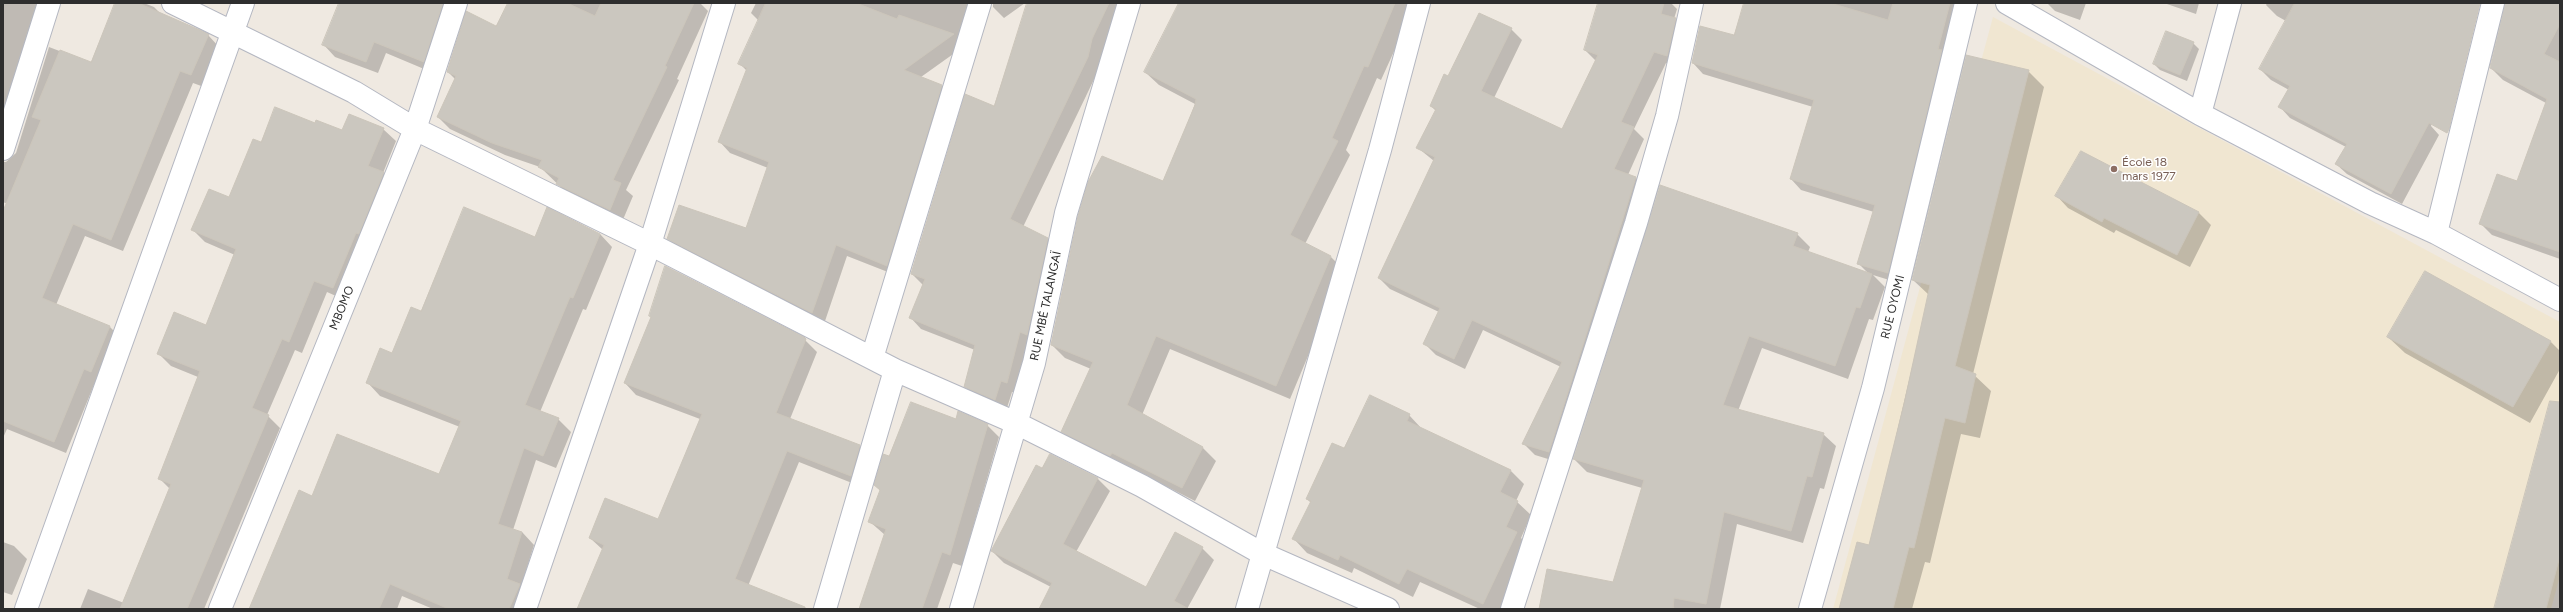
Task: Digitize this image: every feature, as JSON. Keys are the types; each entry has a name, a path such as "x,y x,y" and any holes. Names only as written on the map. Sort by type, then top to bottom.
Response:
{"street":[{"path":"3,149 49,3"},
{"path":"173,3 354,92 415,129 650,244 896,370 1016,423 1142,486 1261,553 1388,609"},
{"path":"26,609 243,3"},
{"name":"MBOMO","path":"220,609 415,129 456,3"},
{"path":"525,609 650,244 724,3"},
{"path":"872,358 980,3"},
{"name":"RUE MBÉ TALANGAÏ","path":"961,609 1034,363 1066,213 1129,3"},
{"path":"1247,609 1261,553 1380,150 1419,3"},
{"path":"1512,609 1636,223 1667,116 1692,3"},
{"name":"RUE OYOMI","path":"1810,609 1873,388 1966,3"},
{"path":"2007,3 2200,114 2370,203 2436,233 2560,300"},
{"path":"2200,114 2230,3"},
{"path":"2436,233 2493,3"},
{"path":"825,609 896,370"}],"shaded area":[{"name":"École 18 mars 1977","path":"1993,17 2560,322 2560,576 2551,609 1833,609"}],"building":[{"path":"115,3 138,3 209,34 191,75 180,71 111,240 73,224 42,298 110,326 91,372 84,369 54,442 3,421 3,211 41,120 32,117 60,50 91,62"},
{"path":"339,3 443,3 424,62 374,42 366,62 322,45"},
{"path":"508,3 567,3 595,16 601,3 694,3 665,66 667,67 613,180 621,183 610,210 556,184 559,178 538,167 542,160 492,143 437,117 456,76 447,72 466,11 496,26"},
{"path":"766,3 856,3 897,19 899,15 954,34 904,70 942,85 887,266 836,245 812,313 667,239 679,205 746,228 769,162 718,142 747,68 738,64"},
{"path":"1027,3 1109,3 1092,39 1088,57 1010,219 1048,238 1027,335 1020,332 1007,383 1001,381 995,400 964,387 975,345 909,318 925,279 911,274 965,94 994,106"},
{"path":"1179,3 1395,3 1368,67 1364,66 1332,138 1338,141 1290,235 1331,256 1276,386 1156,336 1127,405 1203,447 1182,488 1112,453 1110,456 1061,432 1093,362 1051,345 1078,216 1088,182 1102,156 1163,181 1195,105 1196,99 1144,72"},
{"path":"1598,3 1664,3 1661,14 1676,18 1667,56 1654,52 1621,122 1634,127 1614,169 1636,177 1549,452 1522,444 1562,362 1472,320 1454,359 1423,344 1440,308 1378,278 1435,157 1416,148 1436,109 1430,106 1444,74 1448,76 1479,13 1512,28 1481,91 1562,129 1598,55 1584,50"},
{"path":"1744,3 1830,3 1888,20 1893,3 1950,3 1938,49 1942,50 1888,273 1857,264 1875,205 1790,179 1814,100 1692,63 1700,26 1734,35"},
{"path":"2295,3 2480,3 2449,129 2447,133 2429,123 2391,194 2335,164 2347,144 2278,107 2290,86 2259,69"},
{"path":"2505,3 2560,3 2560,24 2544,54 2560,62 2560,252 2479,224 2497,174 2517,181 2547,99 2490,68"},
{"path":"2166,31 2194,42 2180,75 2153,64"},
{"path":"1966,55 2029,70 1955,366 1976,374 1965,423 1945,418 1914,548 1909,547 1893,609 1839,609 1857,542 1869,545 1904,404 1930,285 1912,280"},
{"path":"275,107 315,123 316,120 342,130 349,114 384,128 368,166 384,172 359,234 356,233 333,288 314,281 289,342 282,339 252,408 269,415 187,609 120,609 171,484 158,479 200,371 157,354 174,312 206,325 236,249 191,230 209,189 229,197 253,139 261,142"},
{"path":"2081,151 2199,212 2177,255 2104,218 2102,222 2055,196"},
{"path":"1660,185 1798,233 1793,246 1872,274 1860,308 1856,307 1835,366 1749,336 1723,405 1824,433 1812,477 1807,476 1791,531 1724,512 1706,604 1674,598 1673,609 1539,609 1547,569 1613,582 1644,480 1573,459"},
{"path":"464,207 535,237 547,207 600,234 573,298 570,297 525,405 559,418 543,456 524,448 498,524 522,532 507,579 520,584 509,609 449,609 390,584 379,609 249,609 299,490 312,496 337,434 439,474 461,421 366,383 380,348 392,353 411,307 421,311"},
{"path":"665,266 804,337 806,339 776,413 860,445 851,476 787,451 735,579 805,607 805,609 577,609 604,545 589,538 605,498 658,519 702,414 624,383 651,317 649,316"},
{"path":"2425,271 2551,341 2513,407 2387,337"},
{"path":"1370,395 1410,414 1407,421 1511,470 1500,492 1518,501 1506,527 1517,532 1483,604 1407,569 1399,584 1340,555 1338,560 1292,539 1311,501 1306,499 1332,443 1344,448"},
{"path":"2550,401 2560,402 2560,556 2546,609 2494,609"},
{"path":"911,402 956,419 958,411 988,424 950,555 942,552 922,609 859,609 886,529 868,522 880,490 874,485 883,454 889,456"},
{"path":"1050,454 1098,478 1063,544 1146,587 1175,532 1203,547 1174,601 1189,609 1039,609 1052,583 991,551 1036,465 1042,468"}],"place":[{"name":"École 18 mars 1977","path":"2114,169"}]}
